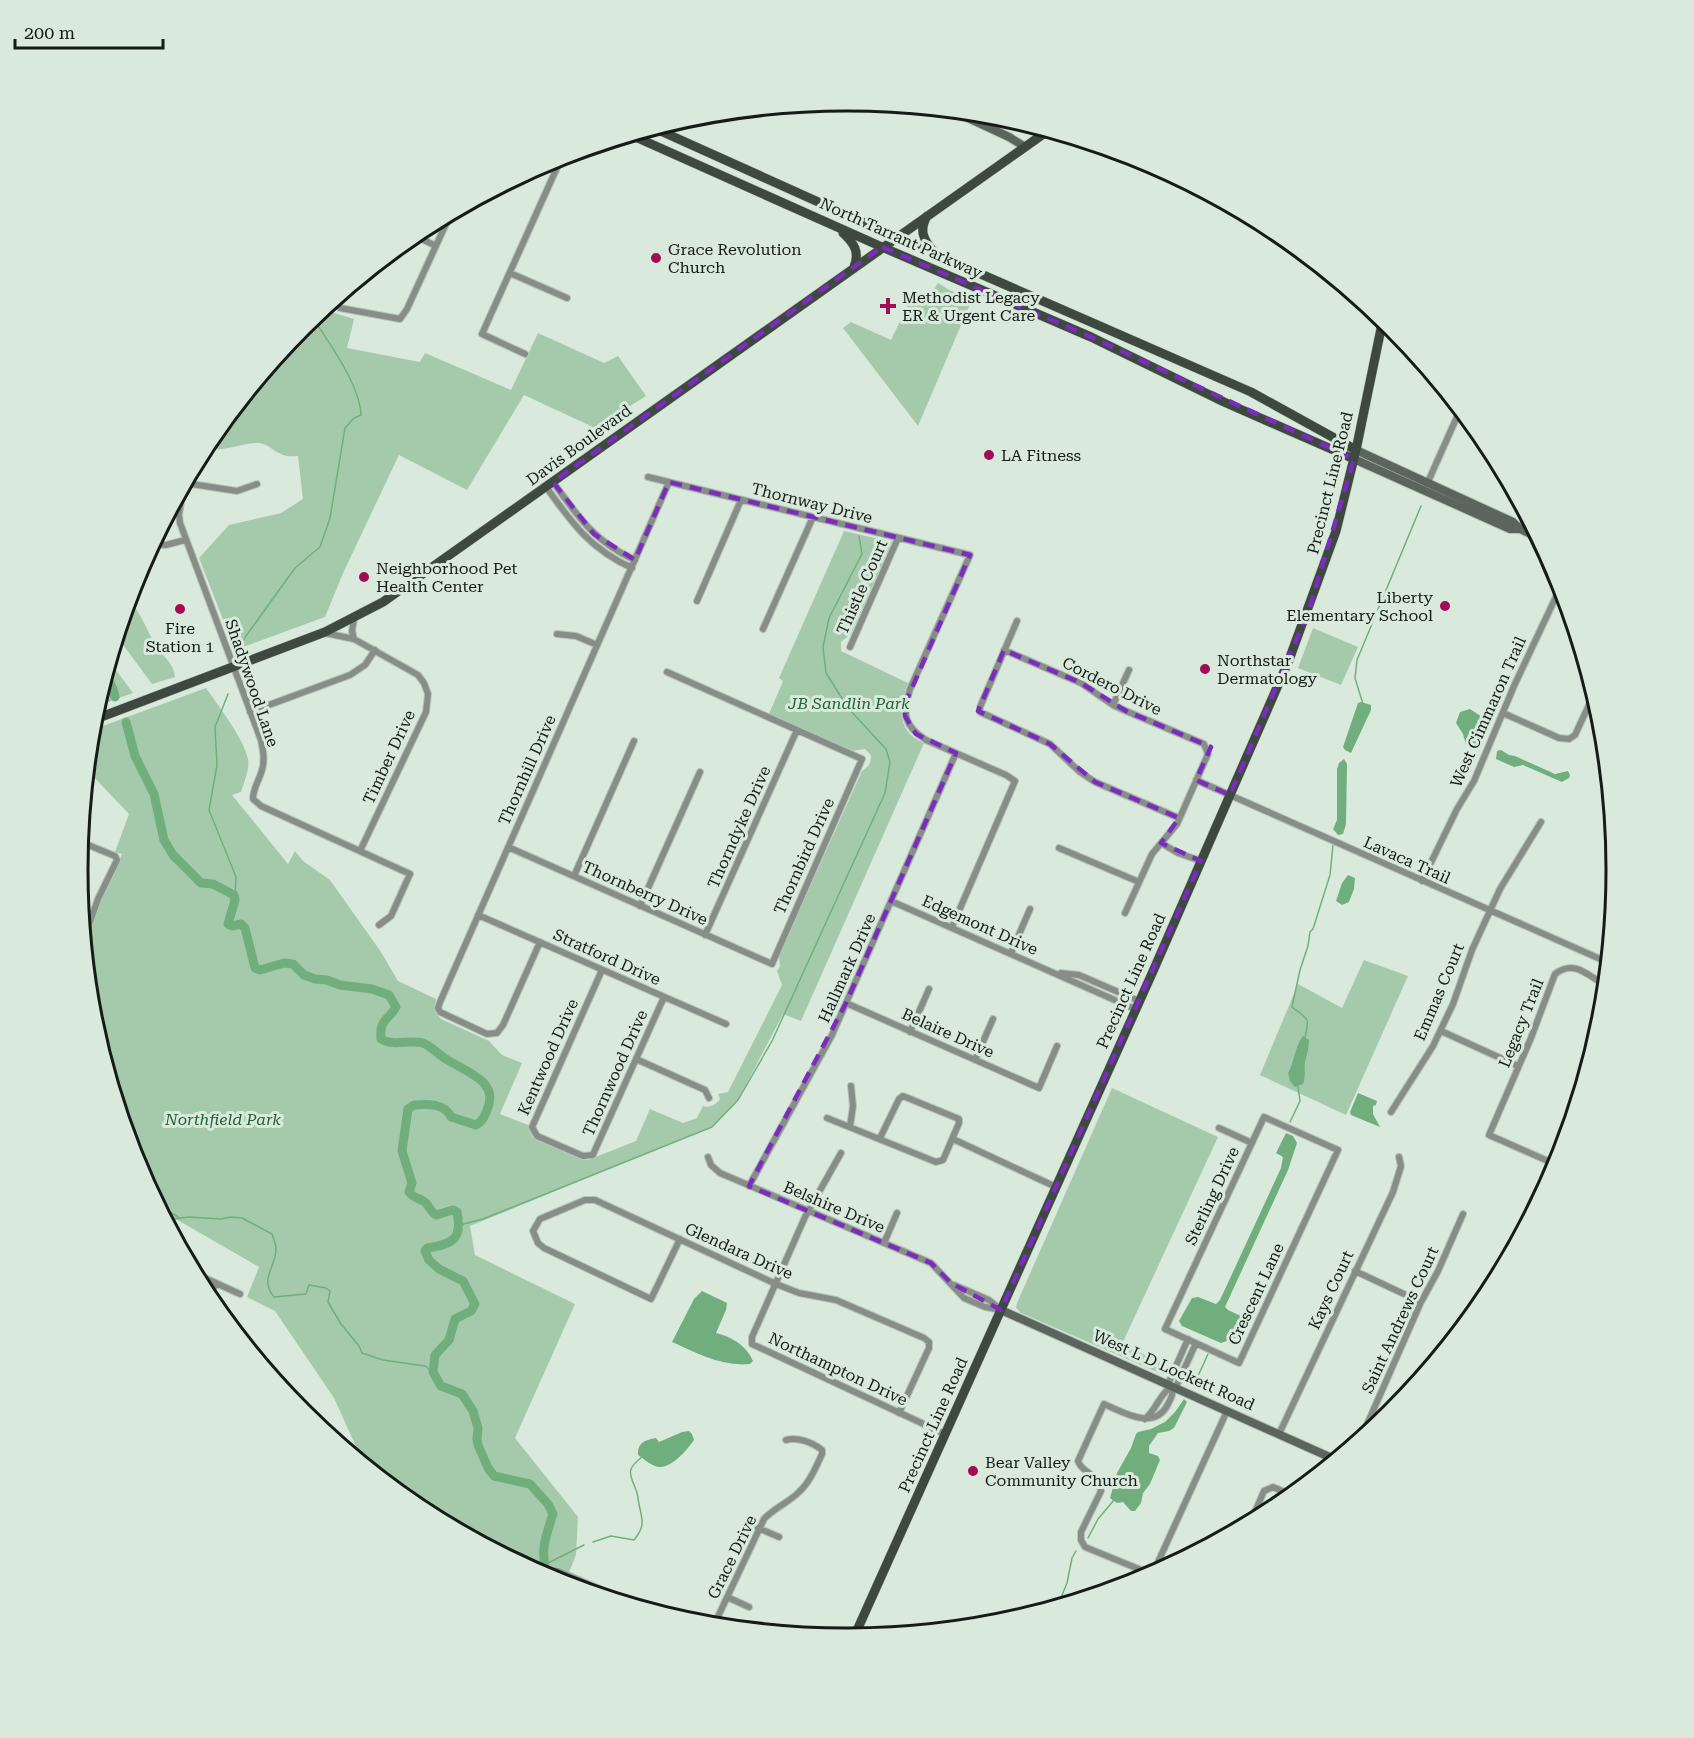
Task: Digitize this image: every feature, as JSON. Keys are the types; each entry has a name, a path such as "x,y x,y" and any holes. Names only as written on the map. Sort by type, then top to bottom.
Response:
{"main road":[{"path":"978,122 1009,136 1025,147"},
{"name":"North Tarrant Parkway","path":"665,133 1270,402 1355,455"},
{"name":"Davis Boulevard","path":"104,716 325,633 354,619 403,589 1041,136"},
{"name":"North Tarrant Parkway","path":"640,139 834,226 1099,340 1224,402 1355,455"},
{"path":"673,154 680,139"},
{"path":"928,214 921,228 924,240 937,255"},
{"path":"834,226 854,243 857,253 854,268"},
{"path":"1099,340 1105,328"},
{"name":"Precinct Line Road","path":"859,1628 1285,671 1336,531 1355,455 1381,331"},
{"path":"1224,402 1231,384"},
{"path":"1355,455 1510,529 1526,532"},
{"name":"West L D Lockett Road","path":"1001,1310 1327,1456"}],"street":[{"path":"525,354 482,334 555,169"},
{"path":"339,307 400,319 407,309 446,226"},
{"path":"423,240 436,246"},
{"path":"510,273 567,298"},
{"path":"1426,487 1457,418"},
{"name":"Thornway Drive","path":"648,477 970,555 905,704 905,716 916,734 926,741 956,753"},
{"name":"Thornhill Drive","path":"540,942 503,1025 497,1033 487,1034 445,1016 438,1008 669,482"},
{"path":"194,484 237,491 257,484"},
{"path":"549,485 594,534 612,549 635,560"},
{"path":"549,485 585,538 607,555 632,568"},
{"path":"697,601 741,500"},
{"name":"Shadywood Lane","path":"180,509 185,540 234,668 264,755 263,769 253,789 253,799 261,806 410,874 391,916 379,925"},
{"path":"763,629 813,517"},
{"path":"1520,529 1522,525"},
{"name":"Thistle Court","path":"850,647 898,538"},
{"path":"162,545 185,540"},
{"name":"West Cimmaron Trail","path":"1422,881 1457,809 1474,781 1555,598"},
{"path":"354,619 352,631 354,639"},
{"path":"1017,621 980,707 980,712 1050,744 1080,772 1095,782 1179,818"},
{"name":"Timber Drive","path":"325,633 354,639 375,650 418,675 426,688 428,701 426,712 360,851"},
{"path":"557,634 576,636 597,645"},
{"path":"250,712 350,675 365,665 375,650"},
{"name":"Cordero Drive","path":"1004,650 1082,683 1113,705 1204,744 1208,754 1196,780"},
{"path":"1113,705 1129,670"},
{"path":"667,672 797,730"},
{"path":"1503,713 1559,738 1569,739 1575,735 1588,707"},
{"name":"Thornbird Drive","path":"772,964 862,759 797,730"},
{"name":"Thorndyke Drive","path":"705,934 797,730"},
{"path":"574,876 634,741"},
{"path":"952,927 1015,781 956,753"},
{"name":"Hallmark Drive","path":"748,1186 828,1044 956,753"},
{"path":"640,906 700,772"},
{"path":"1125,913 1152,854 1179,818 1196,780"},
{"name":"Lavaca Trail","path":"1196,780 1600,959"},
{"name":"Emmas Court","path":"1391,1112 1403,1096 1441,1031 1453,1004 1465,966 1489,911 1510,871 1541,822"},
{"path":"1161,843 1178,853 1201,861"},
{"path":"89,845 115,856 117,860 90,921"},
{"name":"Thornberry Drive","path":"508,847 772,964"},
{"path":"1059,848 1139,882"},
{"name":"Edgemont Drive","path":"891,901 1058,974 1079,975 1137,1005"},
{"path":"1011,953 1030,909"},
{"name":"Stratford Drive","path":"478,915 726,1024"},
{"name":"Legacy Trail","path":"1547,1161 1489,1135 1555,974 1563,968 1574,967 1597,980"},
{"name":"Kentwood Drive","path":"588,1157 537,1136 532,1127 602,970"},
{"path":"910,1032 929,989"},
{"name":"Thornwood Drive","path":"588,1157 595,1150 663,997"},
{"name":"Belaire Drive","path":"846,1003 1039,1088 1057,1046"},
{"path":"975,1060 993,1019"},
{"path":"1441,1031 1518,1066"},
{"path":"636,1059 705,1090 709,1098"},
{"path":"850,1127 853,1106 851,1086"},
{"path":"827,1118 936,1162 943,1160 959,1124 958,1119 903,1096 899,1099 880,1138"},
{"name":"Sterling Drive","path":"1196,1343 1165,1329 1264,1117 1338,1150"},
{"path":"1219,1128 1252,1143"},
{"path":"953,1139 1056,1186"},
{"name":"Crescent Lane","path":"1196,1343 1239,1363 1338,1150"},
{"path":"777,1284 808,1211 841,1153"},
{"name":"Belshire Drive","path":"708,1157 715,1170 748,1186 931,1263 951,1283 989,1300 1001,1310"},
{"name":"Kays Court","path":"1279,1434 1393,1192 1401,1166 1399,1157"},
{"name":"Glendara Drive","path":"680,1239 651,1299 544,1248 538,1243 533,1231 537,1223 546,1217 585,1200 596,1200 777,1284 799,1293 836,1300 924,1338 929,1342 929,1348 899,1413"},
{"path":"884,1243 897,1213"},
{"name":"Saint Andrews Court","path":"1369,1418 1463,1214"},
{"path":"1355,1271 1421,1302"},
{"path":"210,1280 240,1294"},
{"path":"214,1287 216,1283"},
{"name":"Northampton Drive","path":"777,1284 752,1336 752,1344 945,1434"},
{"path":"1172,1386 1188,1339"},
{"path":"1139,1569 1085,1547 1081,1540 1081,1532 1101,1491 1096,1477 1080,1466 1078,1461 1104,1404 1145,1419 1157,1406 1165,1390 1172,1386 1196,1343"},
{"path":"1158,1560 1227,1411"},
{"name":"Grace Drive","path":"718,1616 758,1528 772,1510 798,1494 806,1485 822,1454 822,1450 796,1438 786,1440"},
{"path":"1257,1507 1264,1491 1273,1487 1281,1491"},
{"path":"758,1528 779,1537"},
{"path":"727,1598 749,1607"}],"highlighted area":[{"path":"882,247 1091,337 1354,459 1309,610 1230,795 1196,780 1211,747 1126,711 1081,683 1004,650 978,711 1050,744 1095,782 1179,818 1161,843 1201,861 1001,1310 951,1283 931,1263 749,1186 846,1003 956,753 916,734 905,716 905,704 970,555 669,482 635,560 594,534 553,482"}],"green space":[{"path":"938,283 951,291 971,296 970,304 918,426 843,328 851,322 891,340 913,294 928,300"},
{"path":"333,313 354,319 347,348 420,362 425,353 511,390 538,333 604,363 618,356 646,396 595,428 524,395 467,490 399,455 344,571 325,617 235,650 199,558 229,525 281,513 303,499 298,456 284,455 267,445 257,443 215,449 245,407 277,369"},
{"path":"844,531 892,542 851,634 841,642 841,651 908,683 903,701 902,718 908,732 924,743 801,1021 783,1014 738,1100 712,1127 470,1226 475,1255 575,1304 515,1438 578,1517 576,1555 568,1574 468,1526 385,1471 356,1447 334,1398 275,1311 247,1297 259,1267 174,1218 146,1159 129,1113 114,1065 95,968 91,926 100,900 122,854 115,852 129,814 94,778 102,726 206,688 236,732 248,759 241,792 232,795 288,864 295,851 303,861 330,880 381,952 398,981 436,999 435,1012 441,1019 489,1041 502,1055 522,1063 500,1114 528,1125 533,1138 582,1160 588,1160 636,1141 650,1109 683,1123 697,1118 703,1106 717,1103 720,1099 718,1094 728,1092 782,985 777,971 780,966 779,956 862,771 871,761 871,755 865,749 853,751 769,714 783,681 779,678"},
{"path":"135,608 154,643 174,672 175,677 152,684 123,645"},
{"path":"1313,628 1358,647 1341,685 1298,668"},
{"path":"115,669 133,693 107,702"},
{"path":"1364,960 1408,976 1346,1115 1260,1075 1298,984 1342,1008"},
{"path":"1112,1088 1218,1137 1122,1344 1168,1366 1164,1375 1021,1313 1016,1308"}],"shaded area":[{"path":"1358,703 1371,705 1371,710 1351,753 1343,747"},
{"path":"1470,709 1482,717 1487,724 1483,737 1474,748 1466,745 1463,734 1456,723 1460,712"},
{"path":"1501,750 1555,774 1568,771 1569,778 1562,782 1523,765 1514,767 1496,759 1497,751"},
{"path":"1344,759 1347,764 1346,824 1343,834 1338,835 1333,829 1337,820 1337,769 1339,763"},
{"path":"1348,875 1355,878 1354,889 1349,902 1342,905 1336,901 1342,883"},
{"path":"1303,1036 1309,1040 1304,1078 1303,1084 1295,1087 1288,1073"},
{"path":"1358,1093 1377,1101 1373,1106 1373,1114 1380,1127 1351,1115 1350,1112"},
{"path":"1286,1133 1293,1136 1297,1143 1288,1170 1225,1307 1246,1321 1241,1336 1221,1343 1182,1326 1179,1321 1192,1298 1198,1297 1216,1304 1220,1300 1281,1168 1283,1157 1276,1153"},
{"path":"702,1291 727,1303 716,1333 733,1339 742,1346 753,1361 750,1364 720,1361 672,1342 694,1299"},
{"path":"1184,1399 1187,1402 1174,1428 1158,1433 1149,1446 1149,1453 1158,1456 1160,1460 1150,1484 1143,1493 1141,1503 1135,1511 1131,1511 1123,1502 1117,1503 1110,1498 1117,1473 1136,1434 1165,1422"},
{"path":"689,1431 694,1440 677,1459 666,1466 655,1466 638,1455 640,1445 645,1441 656,1438 659,1442"}],"waterway":[{"path":"239,649 295,568 320,547 330,518 345,428 354,418 361,415 350,378 318,326"},
{"path":"1363,704 1355,678 1357,660 1421,506"},
{"path":"460,1225 483,1219 712,1127 738,1100 772,1041 885,793 890,762 886,749 848,708 826,673 823,647 829,618 862,554 859,536"},
{"path":"111,686 115,697"},
{"path":"228,694 215,727 217,765 209,810 236,877 235,899"},
{"path":"126,722 135,756 154,794 164,840 173,855 201,883 213,884 234,895 235,900 228,924 232,926 241,924 245,928 255,968 260,970 284,963 293,964 304,975 315,979 372,989 389,995 396,1007 381,1028 381,1039 391,1042 426,1044 446,1059 479,1078 489,1092 490,1100 487,1110 482,1120 476,1125 451,1117 445,1109 435,1105 414,1105 408,1109 402,1151 412,1183 409,1192 426,1203 436,1215 453,1210 457,1212 458,1229 454,1239 443,1245 427,1248 425,1251 429,1260 439,1269 463,1281 475,1304 471,1311 455,1319 449,1340 435,1355 433,1372 441,1386 462,1394 473,1411 478,1428 478,1445 494,1476 530,1484 548,1504 553,1514 544,1545 545,1564"},
{"path":"1305,1038 1306,1019 1292,1007 1310,932 1313,929 1330,875 1333,845"},
{"path":"1290,1122 1300,1101 1298,1086"},
{"path":"172,1213 178,1217"},
{"path":"175,1219 242,1218 272,1234 276,1249 268,1284 274,1297 306,1294 309,1285 326,1288 330,1291 328,1302 362,1353 383,1360 425,1366 433,1372"},
{"path":"1193,1387 1208,1354"},
{"path":"593,1542 611,1536 634,1540 638,1535 642,1526 642,1518 630,1472 633,1465 642,1457"},
{"path":"1088,1538 1098,1519 1114,1500"},
{"path":"545,1564 584,1545"},
{"path":"1062,1596 1076,1551"}],"place":[{"name":"Grace Revolution Church","path":"656,258"},
{"name":"Methodist Legacy ER & Urgent Care","path":"888,306"},
{"name":"LA Fitness","path":"989,455"},
{"name":"Neighborhood Pet Health Center","path":"364,577"},
{"name":"Liberty Elementary School","path":"1445,606"},
{"name":"Fire Station 1","path":"180,609"},
{"name":"Northstar Dermatology","path":"1205,669"},
{"name":"Bear Valley Community Church","path":"973,1471"}],"park label":[{"name":"JB Sandlin Park","path":"849,703"},
{"name":"Northfield Park","path":"223,1119"}]}
